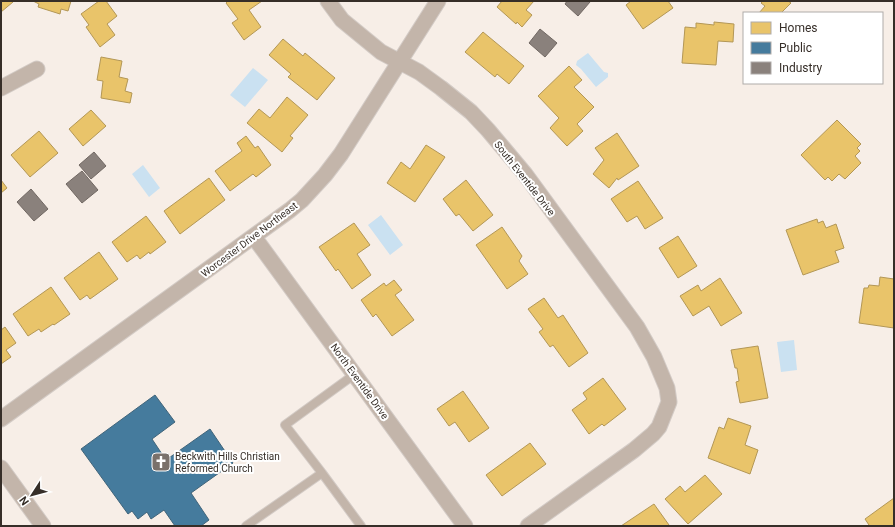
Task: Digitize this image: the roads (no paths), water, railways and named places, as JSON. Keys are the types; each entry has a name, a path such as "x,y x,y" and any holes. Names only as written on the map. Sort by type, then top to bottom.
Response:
{"street":[{"name":"South Eventide Drive","path":"328,1 342,20 381,52 420,72 442,88 471,112 488,130 524,174 637,327 654,357 667,388 669,402 659,427 653,434 634,450 528,526"},
{"name":"Worcester Drive Northeast","path":"1,419 254,237 302,200 325,175 341,154 438,1"},
{"path":"1,88 36,69"},
{"name":"North Eventide Drive","path":"254,237 465,526"},
{"path":"1,468 43,526"}],"lane":[{"path":"355,374 285,425 361,526"},
{"path":"246,526 322,473"}],"water":[{"path":"588,53 604,72 608,73 608,77 596,87 576,65 577,61"},
{"path":"253,68 268,80 245,107 230,95"},
{"path":"143,165 160,188 149,197 132,174"},
{"path":"381,215 403,245 390,255 368,225"},
{"path":"794,340 797,370 781,372 777,342"}],"place":[{"name":"Beckwith Hills Christian Reformed Church","path":"161,462"}]}
